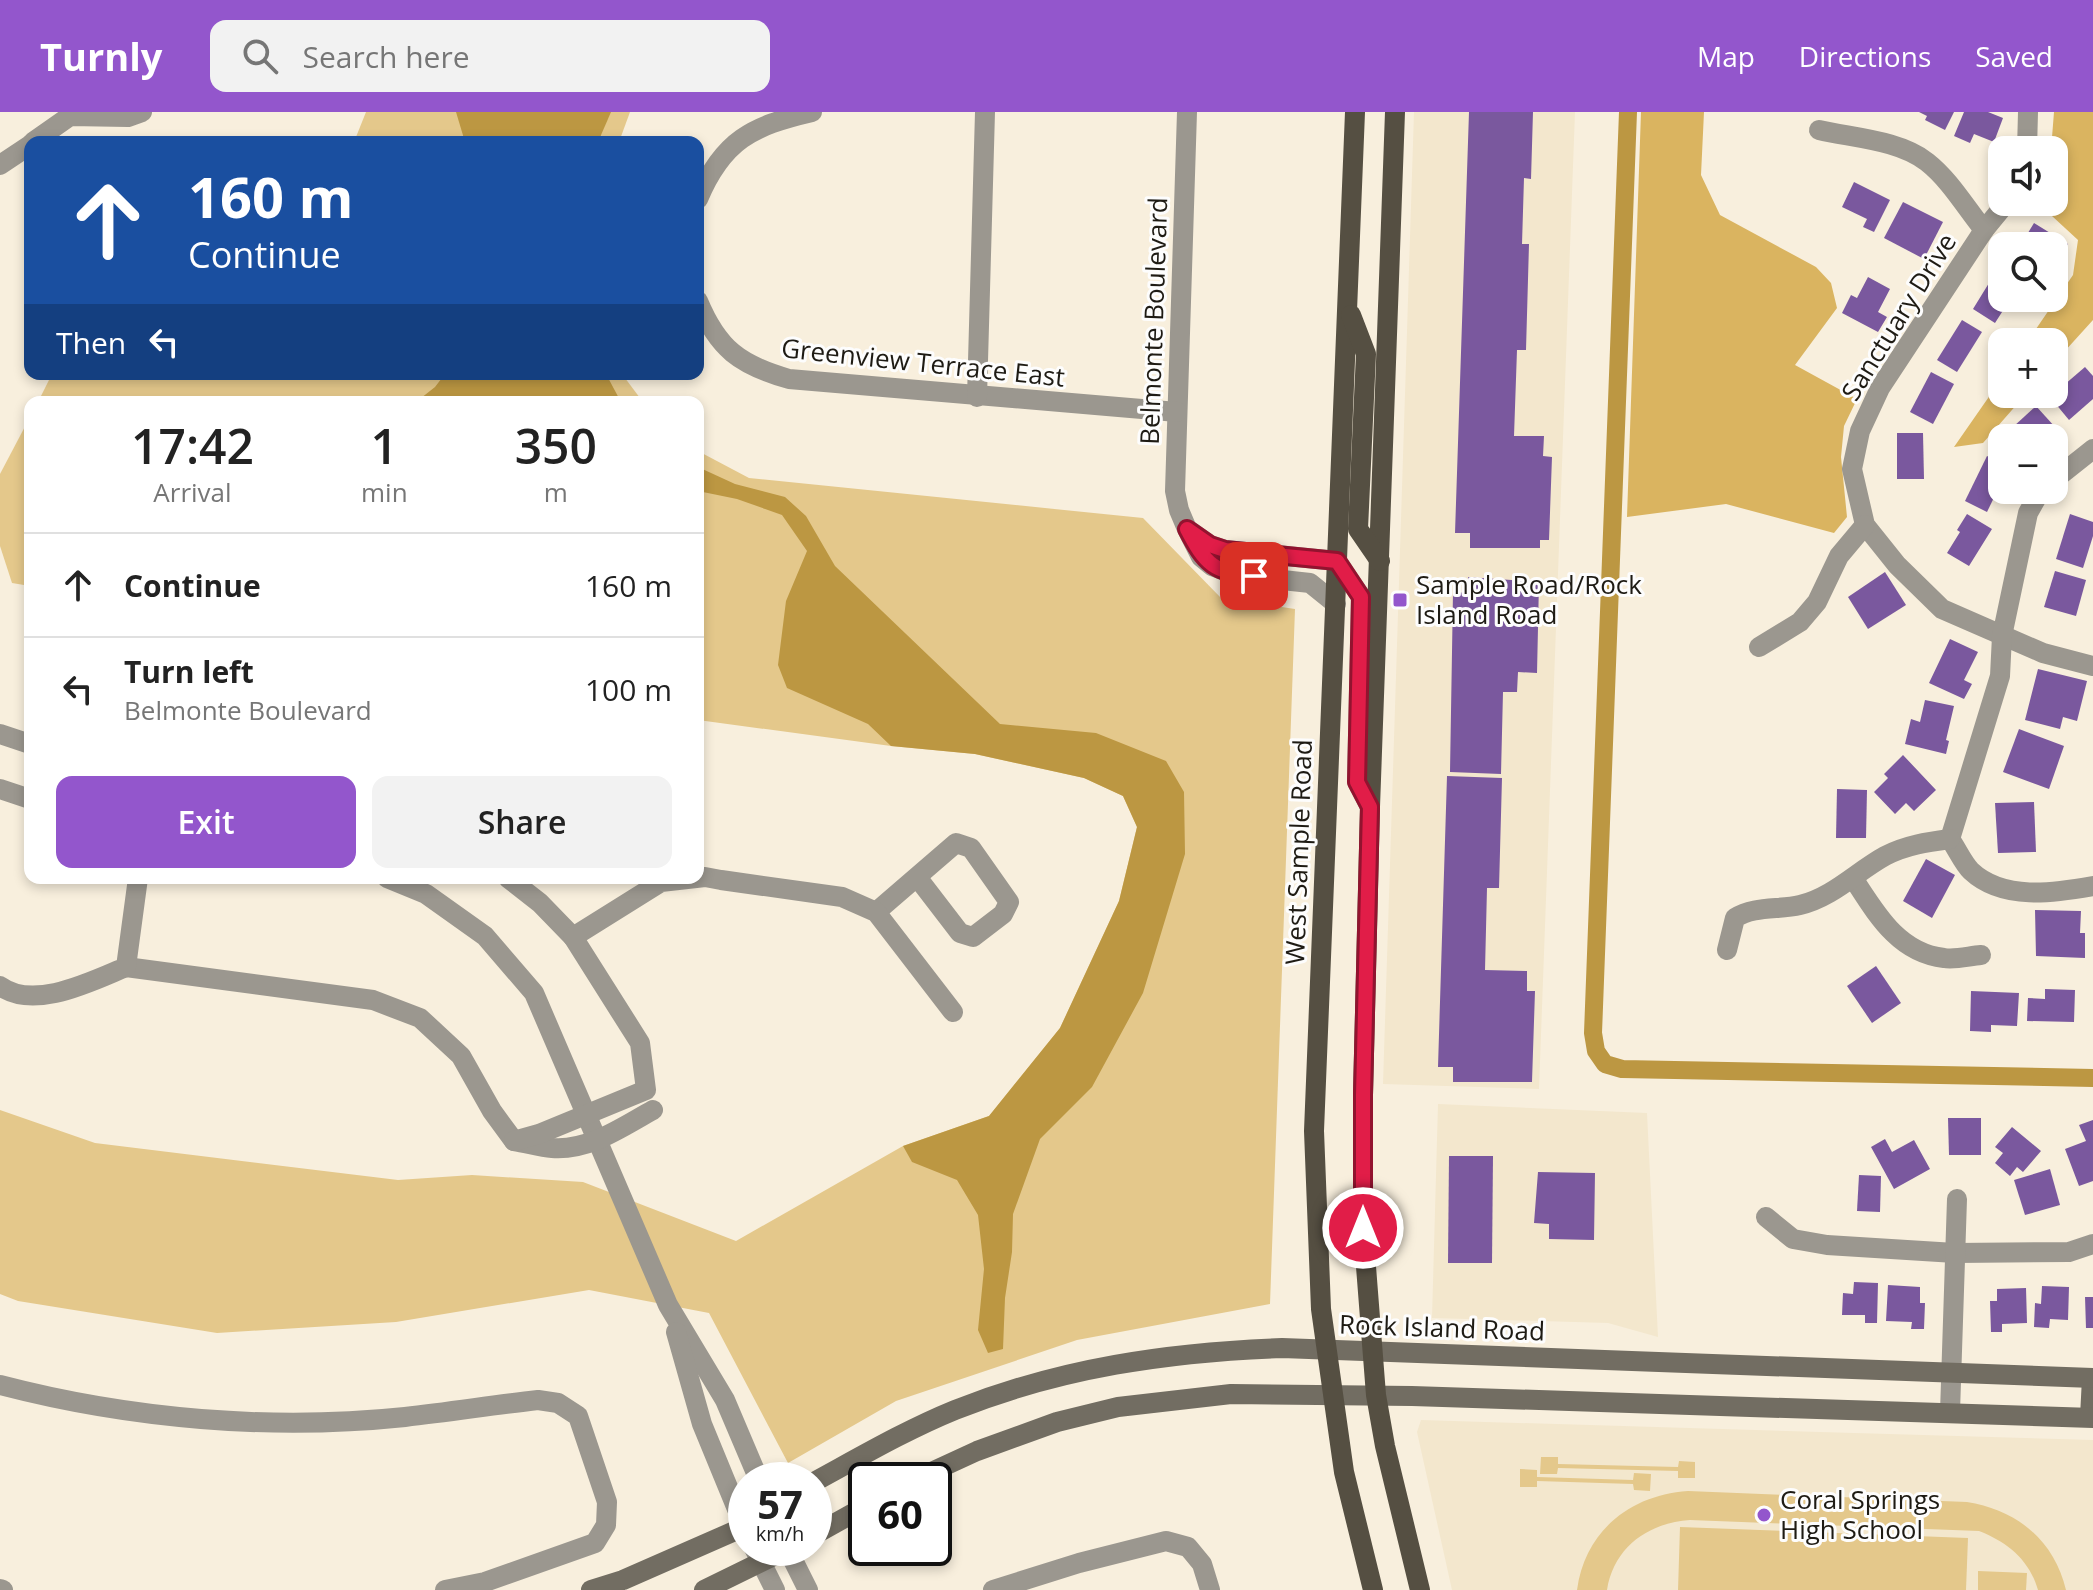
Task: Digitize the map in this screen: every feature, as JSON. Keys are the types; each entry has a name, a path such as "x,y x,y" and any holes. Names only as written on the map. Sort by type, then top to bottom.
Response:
{"main road":[{"name":"West Sample Road","path":"1355,112 1314,1131 1321,1309 1344,1472 1373,1590"},
{"path":"1395,112 1370,807 1363,1228 1376,1395 1385,1446 1420,1590"},
{"path":"1348,307 1366,354 1358,529 1380,561"},
{"name":"Rock Island Road","path":"832,1472 906,1432 956,1410 1080,1370 1175,1354 1282,1348 2092,1378"},
{"path":"952,1463 1029,1432 1118,1407 1231,1394 1376,1395 2092,1418 2092,1378"},
{"path":"591,1590 623,1580 728,1535"},
{"path":"704,1590 742,1566"}],"street":[{"path":"41,136 69,114 128,117 142,112"},
{"path":"704,185 709,174 735,142 775,121 812,112"},
{"path":"977,397 985,112"},
{"name":"Belmonte Boulevard","path":"1187,112 1175,491 1179,510 1201,557 1212,566 1237,575 1310,583 1336,604"},
{"path":"2027,136 2028,112"},
{"path":"1819,130 1903,149 1927,162 1984,230"},
{"path":"0,165 24,148"},
{"name":"Sanctuary Drive","path":"1996,216 1880,388 1860,431 1852,469 1865,525 1897,565 1942,609 2043,653 2093,666"},
{"name":"Greenview Terrace East","path":"704,316 727,350 758,370 789,379 1177,412"},
{"path":"2068,469 2093,449"},
{"path":"1950,839 2000,676 2002,636 2028,513 2033,504"},
{"path":"1759,647 1800,622 1817,602 1839,556 1865,525"},
{"path":"1187,529 1210,545 1225,550 1337,561 1361,597 1357,782 1370,807"},
{"path":"0,734 24,742"},
{"path":"0,789 24,797"},
{"path":"1727,950 1735,918 1746,911 1800,905 1822,898 1885,856 1915,844 1950,839"},
{"path":"1950,839 1971,871 1999,887 2032,893 2093,886"},
{"path":"876,912 956,843 971,848 1009,902 1003,914 973,937 960,933 917,877"},
{"path":"704,877 842,897 876,912 953,1012"},
{"path":"1853,878 1886,929 1915,949 1944,958 1981,955"},
{"path":"126,967 137,884"},
{"path":"402,884 426,894 485,936 534,993 668,1305 702,1424 728,1487"},
{"path":"514,1141 539,1134 646,1090 640,1043 573,937 540,903 516,884"},
{"path":"573,937 658,884"},
{"path":"0,986 8,992 30,996 66,992 126,967 373,1000 420,1018 461,1056 492,1111 514,1141 554,1148 599,1140 653,1110"},
{"path":"1950,1412 1957,1199"},
{"path":"1766,1217 1793,1239 1827,1245 1955,1253 2069,1252 2093,1244"},
{"path":"668,1305 725,1400 751,1462"},
{"path":"0,1385 153,1414 289,1422 403,1417 538,1400 558,1403 578,1416 607,1502 606,1525 595,1543 485,1582 445,1590"},
{"path":"993,1590 1079,1563 1166,1541 1188,1547 1202,1564 1210,1590"},
{"path":"763,1566 775,1590"},
{"path":"797,1566 808,1590"}],"shaded area":[{"path":"366,112 630,112 621,136 356,136"},
{"path":"456,112 611,112 601,136 463,136"},
{"path":"1414,112 1575,112 1539,1089 1383,1084"},
{"path":"1641,112 1704,112 1701,175 1720,215 1816,267 1831,283 1837,308 1795,365 1857,399 1844,426 1841,457 1847,517 1834,533 1726,504 1627,517"},
{"path":"2054,112 2093,112 2093,320 2068,348 2068,328 2037,328 2048,312 2068,312 2068,282 2073,275 2078,240 2052,216 2068,216 2068,136 2052,136"},
{"path":"49,380 626,380 638,396 41,396"},
{"path":"440,380 609,380 618,396 424,396"},
{"path":"1988,398 1988,408 2014,408 2000,424 1988,424 1988,437 1983,443 1954,447"},
{"path":"24,428 24,585 12,583 0,546 0,474"},
{"path":"704,454 749,478 1143,518 1221,598 1295,609 1270,1304 1077,1340 896,1401 787,1462 709,1313 589,1290 396,1322 217,1333 18,1301 0,1294 0,1110 95,1143 398,1180 472,1175 583,1182 736,1241 903,1146 989,1116 1060,1028 1119,901 1137,827 1123,796 1084,778 975,754 704,721"},
{"path":"704,470 735,484 785,497 806,516 835,566 1000,724 1096,733 1166,761 1184,792 1185,854 1143,993 1092,1087 1040,1139 1013,1214 1003,1349 988,1353 978,1330 984,1269 978,1215 957,1180 912,1162 903,1146 989,1116 1060,1028 1119,901 1137,827 1123,796 1084,778 975,754 891,746 868,724 787,688 778,665 786,601 807,551 782,515 737,499 704,492"},
{"path":"1438,1104 1647,1113 1658,1337 1608,1323 1432,1318"},
{"name":"Coral Springs High School","path":"1421,1420 2093,1440 2093,1590 1452,1590 1417,1432"},
{"path":"1541,1457 1558,1457 1558,1464 1678,1467 1679,1461 1695,1462 1695,1478 1678,1478 1678,1471 1558,1468 1557,1474 1540,1474"},
{"path":"1520,1469 1537,1470 1537,1477 1633,1480 1634,1473 1651,1474 1650,1491 1634,1490 1633,1484 1537,1481 1537,1487 1520,1487"},
{"path":"1688,1491 1967,1502 1985,1506 2017,1520 2043,1542 2066,1590 2038,1590 2029,1569 2016,1553 1999,1540 1979,1531 1690,1520 1660,1526 1635,1540 1617,1561 1607,1590 1577,1590 1590,1550 1614,1520 1647,1500"},
{"path":"1680,1527 1968,1538 1966,1590 1678,1590"},
{"path":"1978,1571 2027,1573 2026,1590 1978,1590"}],"building":[{"path":"1469,112 1533,112 1531,179 1524,178 1522,244 1529,244 1526,350 1517,350 1514,436 1544,436 1543,456 1552,457 1549,540 1540,540 1540,548 1470,548 1470,533 1455,533"},
{"path":"1919,112 1954,112 1945,130 1925,120 1927,116"},
{"path":"1964,112 1988,112 2003,118 1996,136 1988,136 1988,140 1974,134 1970,143 1954,136"},
{"path":"1854,182 1890,200 1874,232 1863,227 1867,219 1842,207"},
{"path":"1903,202 1943,222 1924,259 1884,238"},
{"path":"2034,223 2049,232 2029,232"},
{"path":"1868,277 1890,289 1878,312 1887,317 1878,332 1842,313 1851,295 1857,298"},
{"path":"1988,285 1988,312 2002,312 1995,323 1973,309"},
{"path":"1962,320 1982,332 1957,372 1937,360"},
{"path":"2085,367 2093,376 2093,399 2069,420 2059,408 2068,408 2068,382"},
{"path":"1931,372 1954,384 1933,424 1910,412"},
{"path":"2038,408 2052,424 2016,424"},
{"path":"1897,433 1923,433 1924,479 1897,479"},
{"path":"1988,456 1988,504 1991,504 1987,512 1965,501"},
{"path":"1967,514 1992,529 1969,566 1947,553"},
{"path":"2070,514 2093,522 2093,536 2083,568 2056,559"},
{"path":"2055,571 2086,580 2076,616 2044,607"},
{"path":"1885,572 1906,605 1868,629 1848,597"},
{"path":"1468,577 1539,582 1537,673 1518,672 1517,692 1503,692 1501,774 1450,772 1453,592 1468,593"},
{"path":"1950,639 1978,652 1964,680 1972,684 1964,699 1929,683"},
{"path":"2038,669 2087,681 2077,721 2063,717 2060,729 2025,720"},
{"path":"1925,700 1954,706 1946,754 1905,744 1911,719 1920,722"},
{"path":"2019,729 2064,746 2049,789 2003,772"},
{"path":"1903,755 1936,790 1914,811 1906,803 1895,814 1874,792 1888,778 1884,774"},
{"path":"1447,776 1502,778 1499,888 1487,888 1485,970 1527,971 1527,991 1535,991 1532,1082 1453,1082 1453,1067 1438,1067"},
{"path":"1837,789 1867,790 1866,838 1836,838"},
{"path":"2034,802 2036,852 1998,853 1995,803"},
{"path":"1926,859 1955,875 1932,918 1903,901"},
{"path":"2035,910 2081,911 2080,933 2085,933 2085,958 2036,956"},
{"path":"1876,966 1901,1003 1872,1023 1847,986"},
{"path":"2045,989 2075,990 2074,1022 2027,1021 2028,998 2045,999"},
{"path":"1971,991 2019,993 2017,1026 1991,1025 1991,1032 1970,1031"},
{"path":"1948,1118 1981,1118 1981,1155 1949,1155"},
{"path":"2093,1120 2093,1181 2079,1186 2065,1149 2086,1141 2079,1125"},
{"path":"2012,1127 2041,1151 2023,1172 2017,1167 2010,1176 1995,1163 2003,1153 1995,1147"},
{"path":"1885,1139 1892,1152 1914,1140 1930,1169 1894,1189 1871,1147"},
{"path":"1449,1156 1493,1156 1492,1263 1448,1263"},
{"path":"2050,1169 2060,1205 2025,1215 2014,1180"},
{"path":"1538,1172 1595,1173 1594,1240 1549,1239 1549,1224 1534,1223"},
{"path":"1859,1175 1881,1176 1880,1212 1857,1211"},
{"path":"1854,1282 1878,1283 1877,1323 1865,1323 1865,1315 1842,1315 1843,1293 1853,1294"},
{"path":"1888,1285 1920,1287 1920,1303 1925,1303 1924,1329 1911,1329 1912,1322 1886,1321"},
{"path":"2042,1286 2069,1287 2068,1320 2050,1319 2049,1328 2034,1327 2035,1303 2041,1304"},
{"path":"2026,1288 2027,1323 2002,1324 2002,1332 1991,1332 1990,1301 1997,1301 1997,1289"},
{"path":"2085,1297 2093,1297 2093,1328 2086,1328"}],"waterway":[{"path":"1628,112 1593,1033 1596,1051 1605,1064 1622,1069 2093,1078"}],"place":[{"name":"Sample Road/Rock Island Road","path":"1400,600"},
{"name":"Coral Springs High School","path":"1764,1515"}],"route":[{"path":"1254,576 1224,572 1212,566 1201,557 1187,529 1210,545 1225,550 1337,561 1361,597 1357,782 1370,807 1363,1228"}]}
